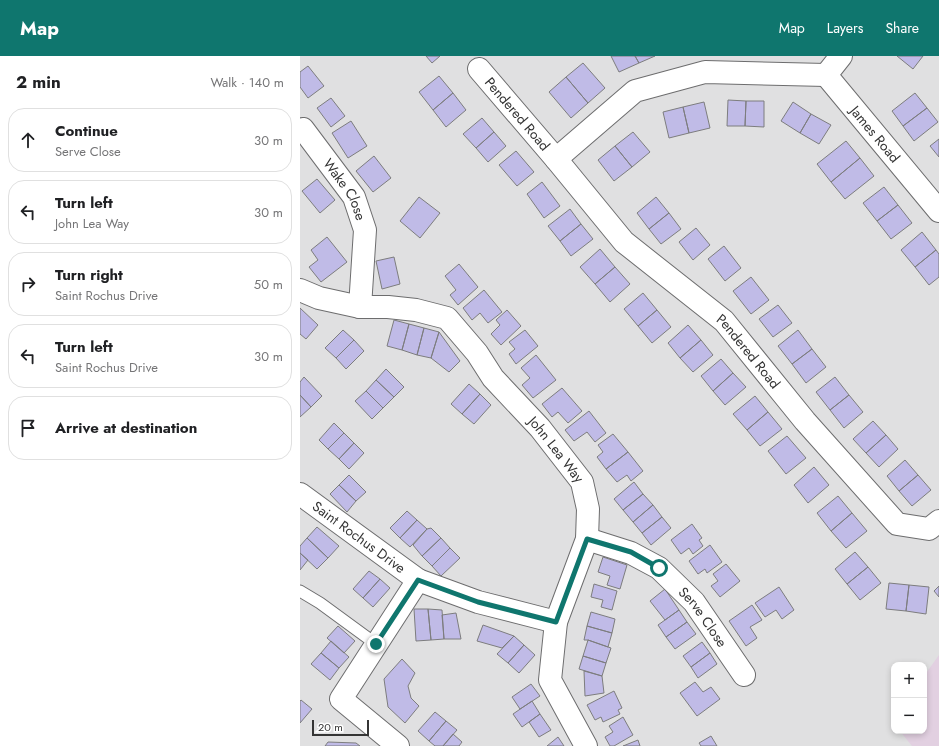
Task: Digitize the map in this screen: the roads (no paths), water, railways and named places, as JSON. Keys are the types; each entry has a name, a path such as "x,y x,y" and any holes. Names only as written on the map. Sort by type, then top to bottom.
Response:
{"street":[{"path":"826,75 841,56"},
{"name":"Pendered Road","path":"478,69 556,159 624,242 724,320 805,421 897,524 929,530 939,521"},
{"name":"Pendered Road","path":"556,159 635,91 705,72 826,75"},
{"name":"James Road","path":"826,75 939,211"},
{"name":"Wake Close","path":"303,129 354,197 361,217 365,230 360,307"},
{"name":"John Lea Way","path":"300,290 319,298 360,307 388,307 416,310 447,318 476,353 494,378 540,428 582,482 588,509 587,539 556,622 550,680 586,746"},
{"name":"Saint Rochus Drive","path":"300,494 418,580 478,602 556,622"},
{"name":"Serve Close","path":"587,539 631,552 659,568 694,602 744,675"},
{"name":"Saint Rochus Drive","path":"398,746 341,698 418,580"}],"lane":[{"path":"300,591 320,603 376,644"}]}
